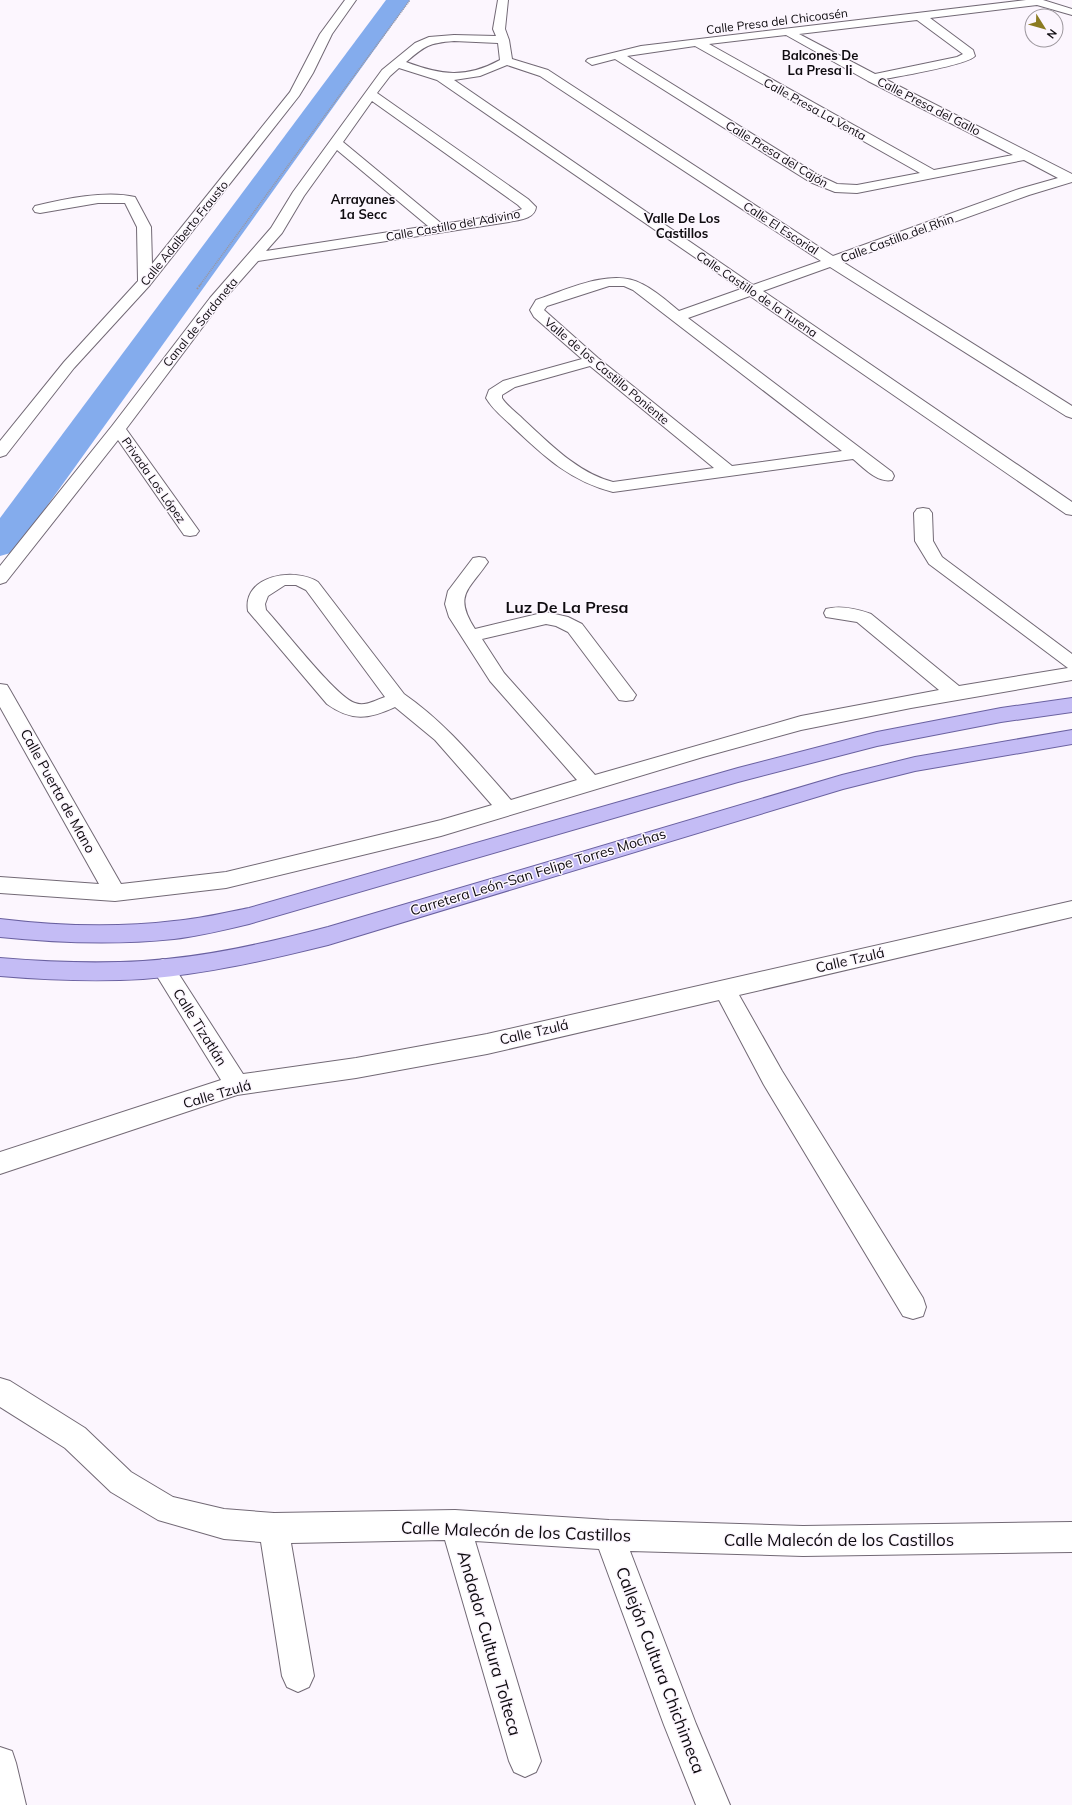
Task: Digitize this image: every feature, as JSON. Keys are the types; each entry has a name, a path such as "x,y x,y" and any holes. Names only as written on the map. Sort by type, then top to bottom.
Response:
{"main road":[{"path":"0,928 105,934 174,930 249,916 738,775 877,738 1001,714 1072,705"},
{"path":"915,764 934,754 971,742 1072,723"},
{"name":"Carretera León-San Felipe Torres Mochas","path":"0,966 96,971 163,968 269,951 328,936 751,808 915,764 1072,737"}],"street":[{"name":"Calle Adalberto Frausto","path":"0,452 68,365 145,282 295,93 337,10 351,0"},
{"path":"396,64 442,78 474,74 493,68 506,61 503,40 499,29 503,0"},
{"path":"1034,1 1072,12"},
{"name":"Calle Presa del Chicoasén","path":"592,60 641,49 921,17 1034,1"},
{"path":"872,78 960,60 969,56 969,52 921,17"},
{"name":"Calle Presa del Gallo","path":"788,32 872,78 1025,156 1069,183"},
{"name":"Canal de Sardaneta","path":"0,578 118,429 161,370 215,301 277,230 298,195 372,95 378,84 396,64 423,42 443,38 503,40"},
{"name":"Calle Presa La Venta","path":"698,43 932,174"},
{"name":"Calle Presa del Cajón","path":"616,54 824,184 835,188 857,189 1025,156"},
{"name":"Calle El Escorial","path":"506,61 544,73 831,261 1072,413"},
{"name":"Calle Castillo de la Turena","path":"442,78 1072,510"},
{"name":"Calle Castillo del Adivino","path":"254,257 509,218 525,214 529,210 529,207 372,95"},
{"path":"337,143 438,228"},
{"name":"Calle Castillo del Rhin","path":"678,317 1024,192 1052,184 1069,183"},
{"path":"40,209 111,199 123,198 130,200 144,227 145,282"},
{"name":"Valle de los Castillo Poniente","path":"727,470 593,361 539,314 537,310 541,303 600,284 626,282 638,287 855,454 886,476"},
{"path":"593,361 509,384 495,393 494,398 497,403 570,468 597,484 613,487 727,470 855,454"},
{"name":"Privada Los López","path":"118,429 190,531"},
{"path":"923,513 924,541 935,560 1072,663"},
{"path":"479,562 457,591 454,604 458,617 497,677 591,783"},
{"path":"397,699 373,710 361,712 350,710 342,706 334,699 257,611 255,605 256,599 261,591 282,580 304,581 312,586 397,699 411,708 437,730 506,808"},
{"path":"833,613 856,615 864,618 899,645 954,693"},
{"path":"470,636 546,618 561,621 575,628 626,695"},
{"path":"0,885 115,893 234,878 441,828 801,723 954,693 1072,674"},
{"name":"Calle Puerta de Mano","path":"0,690 115,893"},
{"name":"Calle Tzulá","path":"0,1163 237,1085 356,1068 487,1044 724,988 1072,909"},
{"name":"Calle Tizatlán","path":"163,968 237,1085"},
{"path":"724,988 773,1078 913,1307"},
{"name":"Calle Malecón de los Castillos","path":"3,1400 76,1438 121,1482 168,1510 224,1524 274,1528 455,1525 609,1534 803,1541 1072,1538"},
{"name":"Andador Cultura Tolteca","path":"455,1525 525,1761"},
{"path":"274,1528 298,1676"},
{"name":"Callejón Cultura Chichimeca","path":"609,1534 680,1725 713,1805"},
{"path":"0,1763 8,1805"}],"path":[{"path":"195,292 410,0"}],"waterway":[{"path":"0,544 398,0"}],"district":[{"name":"Balcones De La Presa Ii","path":"820,62"},
{"name":"Arrayanes 1a Secc","path":"363,206"},
{"name":"Valle De Los Castillos","path":"682,226"},
{"name":"Luz De La Presa","path":"567,607"}]}
